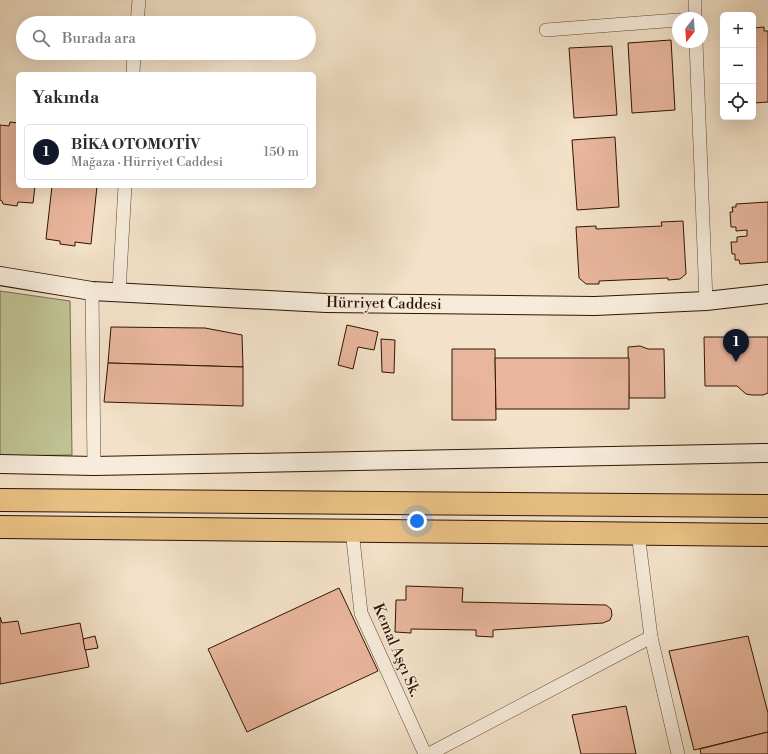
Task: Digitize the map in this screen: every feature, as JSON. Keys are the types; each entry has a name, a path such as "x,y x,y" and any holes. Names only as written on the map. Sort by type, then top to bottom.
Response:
{"highway":[{"path":"0,500 768,506"},
{"path":"0,527 768,535"}],"main road":[{"name":"Hürriyet Caddesi","path":"0,276 92,291 326,303 595,306 706,301 768,294"},
{"path":"0,464 94,466 768,453"}],"street":[{"path":"138,16 139,0"},
{"path":"695,0 696,12"},
{"path":"546,30 672,20"},
{"path":"696,48 706,301"},
{"path":"133,72 134,60"},
{"path":"119,292 125,188"},
{"path":"92,291 94,466"},
{"name":"Kemal Aşçı Sk.","path":"352,530 361,613 425,754"},
{"path":"638,533 651,637 678,754"},
{"path":"429,754 651,637"}],"green space":[{"path":"0,291 70,301 72,455 0,456"}],"building":[{"path":"764,27 764,31 768,31 768,102 756,103 756,28"},
{"path":"671,40 675,110 632,113 628,43"},
{"path":"612,46 617,115 574,118 569,48"},
{"path":"10,122 16,123 16,188 35,188 33,203 18,202 17,206 3,204 0,200 0,125 9,126"},
{"path":"615,137 619,207 577,210 572,140"},
{"path":"52,188 97,188 91,244 75,242 75,246 60,244 60,241 46,239"},
{"path":"768,202 768,262 740,264 739,260 735,260 735,254 732,254 731,242 737,242 737,237 747,236 747,230 736,231 736,227 731,227 730,212 733,212 732,207 736,207 736,204"},
{"path":"683,221 686,274 680,279 668,280 668,278 599,281 599,284 586,284 579,278 576,227 596,226 596,229 662,226 661,222"},
{"path":"347,325 378,332 374,350 358,347 353,369 338,365"},
{"path":"111,327 205,328 242,335 243,367 108,363"},
{"path":"704,337 768,337 768,393 763,395 752,395 746,394 737,386 705,386"},
{"path":"381,339 395,340 394,373 382,372"},
{"path":"640,346 648,349 664,349 665,398 629,398 628,347"},
{"path":"452,349 495,349 496,420 452,420"},
{"path":"495,358 629,358 629,409 496,409"},
{"path":"108,363 243,367 243,406 104,402"},
{"path":"406,586 463,588 462,602 606,605 611,609 612,615 610,620 603,623 493,630 493,637 476,636 476,630 411,629 411,633 395,632 396,600 406,600"},
{"path":"339,588 378,671 247,732 208,649"},
{"path":"0,617 2,623 18,621 21,634 80,623 89,667 0,684"},
{"path":"95,636 98,648 85,650 83,639"},
{"path":"748,636 768,713 768,732 694,750 669,651"},
{"path":"626,706 636,754 581,754 572,715"},
{"path":"768,732 768,754 701,754 700,749"}],"place":[{"name":"BİKA OTOMOTİV","path":"736,362"}]}
